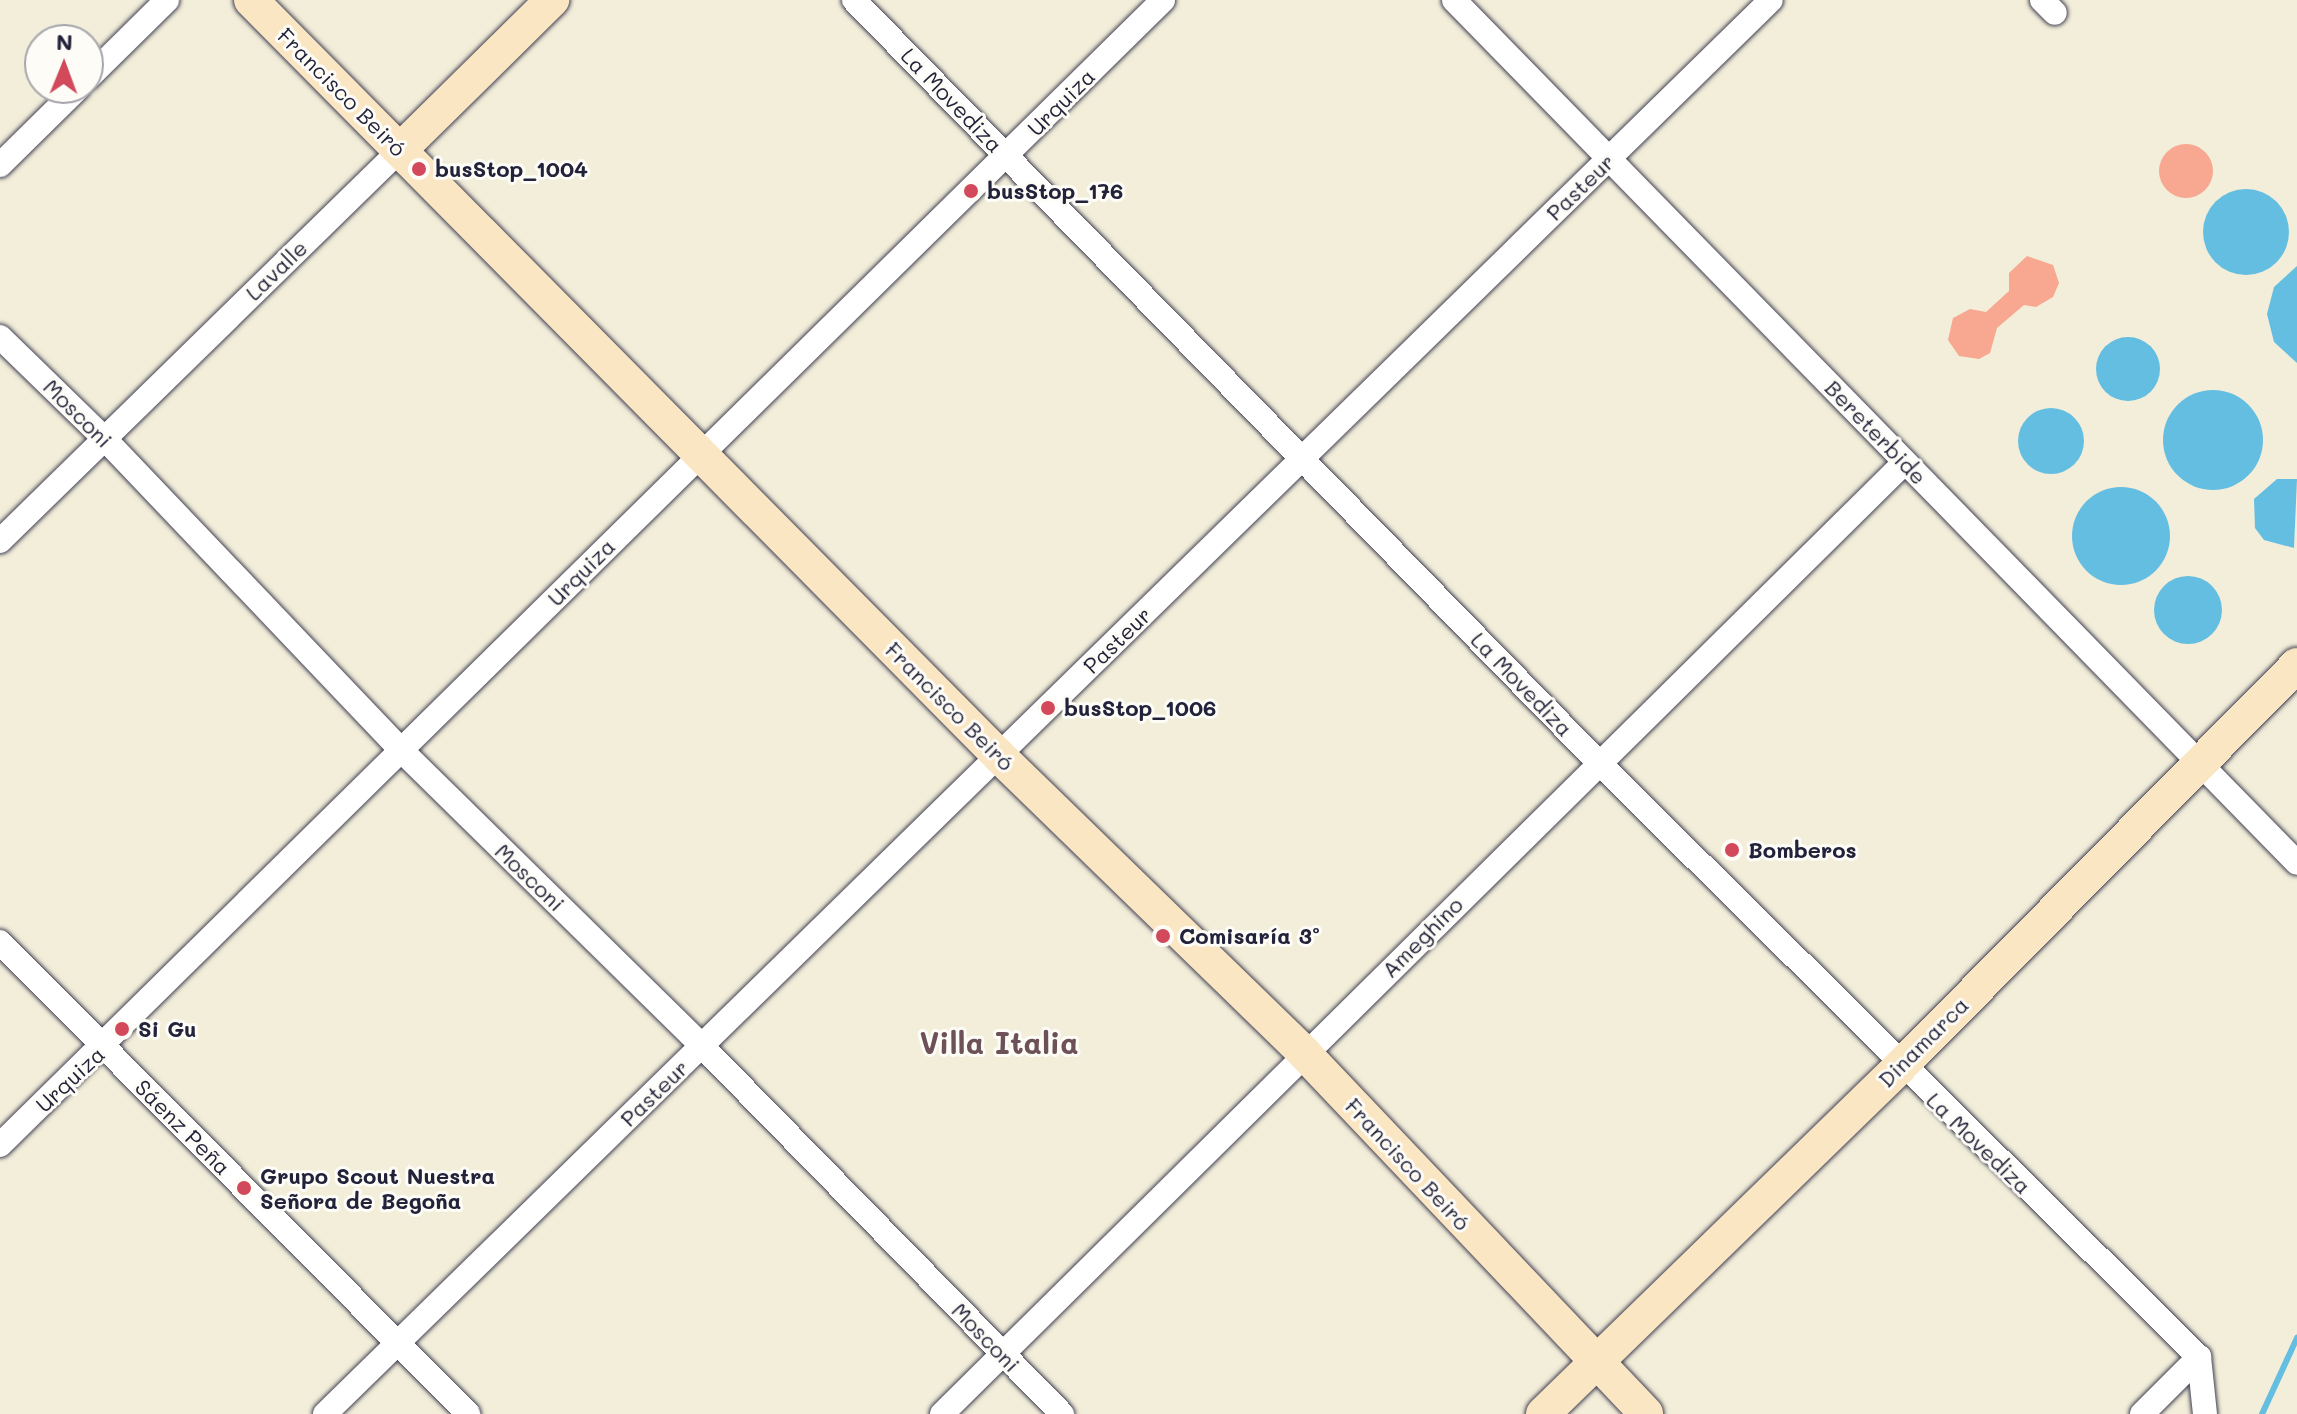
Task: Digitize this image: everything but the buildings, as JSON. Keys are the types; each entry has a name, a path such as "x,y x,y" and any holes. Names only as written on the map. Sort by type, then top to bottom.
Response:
{"street":[{"path":"104,62 167,0"},
{"name":"Francisco Beiró","path":"251,0 999,756 1304,1053 1646,1414"},
{"name":"Lavalle","path":"0,541 552,0"},
{"name":"La Movediza","path":"854,0 1900,1067 2199,1357"},
{"name":"Urquiza","path":"0,1145 104,1047 400,749 1163,0"},
{"name":"Bereterbide","path":"1454,0 1905,462 2201,759 2297,863"},
{"name":"Pasteur","path":"325,1414 1771,0"},
{"path":"0,165 62,104"},
{"name":"Mosconi","path":"0,337 103,437 400,749 702,1046 1062,1414"},
{"name":"Ameghino","path":"942,1414 1905,462"},
{"name":"Dinamarca","path":"1543,1414 1900,1067 2297,665"},
{"name":"Sáenz Peña","path":"0,942 468,1414"},
{"path":"2142,1414 2199,1357"},
{"path":"2199,1357 2205,1414"}],"water":[{"path":"2246,189 2262,193 2276,202 2285,216 2289,232 2285,248 2276,262 2262,271 2246,275 2230,271 2216,262 2207,248 2203,232 2207,216 2216,202 2230,193"},
{"path":"2297,266 2297,363 2274,342 2267,314 2274,287"},
{"path":"2128,337 2151,346 2160,369 2151,392 2128,401 2105,392 2096,369 2105,346"},
{"path":"2213,390 2241,398 2255,412 2263,440 2255,468 2241,482 2213,490 2185,482 2171,468 2163,440 2171,412 2185,398"},
{"path":"2051,408 2064,410 2074,418 2082,428 2082,454 2074,464 2064,472 2051,474 2038,472 2028,464 2020,454 2018,441 2020,428 2028,418 2038,410"},
{"path":"2277,479 2297,479 2294,548 2264,540 2255,528 2254,499"},
{"path":"2121,487 2140,491 2156,501 2166,517 2170,536 2166,555 2156,571 2140,581 2121,585 2102,581 2086,571 2076,555 2072,536 2076,517 2086,501 2102,491"},
{"path":"2181,576 2195,576 2207,581 2217,591 2222,610 2217,629 2207,639 2195,644 2181,644 2169,639 2159,629 2154,617 2154,603 2159,591 2169,581"}],"waterway":[{"path":"2262,1414 2297,1338"}],"place":[{"name":"busStop_1004","path":"419,169"},
{"name":"busStop_176","path":"971,191"},
{"name":"busStop_1006","path":"1048,708"},
{"name":"Bomberos","path":"1732,850"},
{"name":"Comisaría 3º","path":"1163,936"},
{"name":"Si Gu","path":"122,1029"},
{"name":"Grupo Scout Nuestra Señora de Begoña","path":"244,1188"}],"district":[{"name":"Villa Italia","path":"999,1042"}]}
